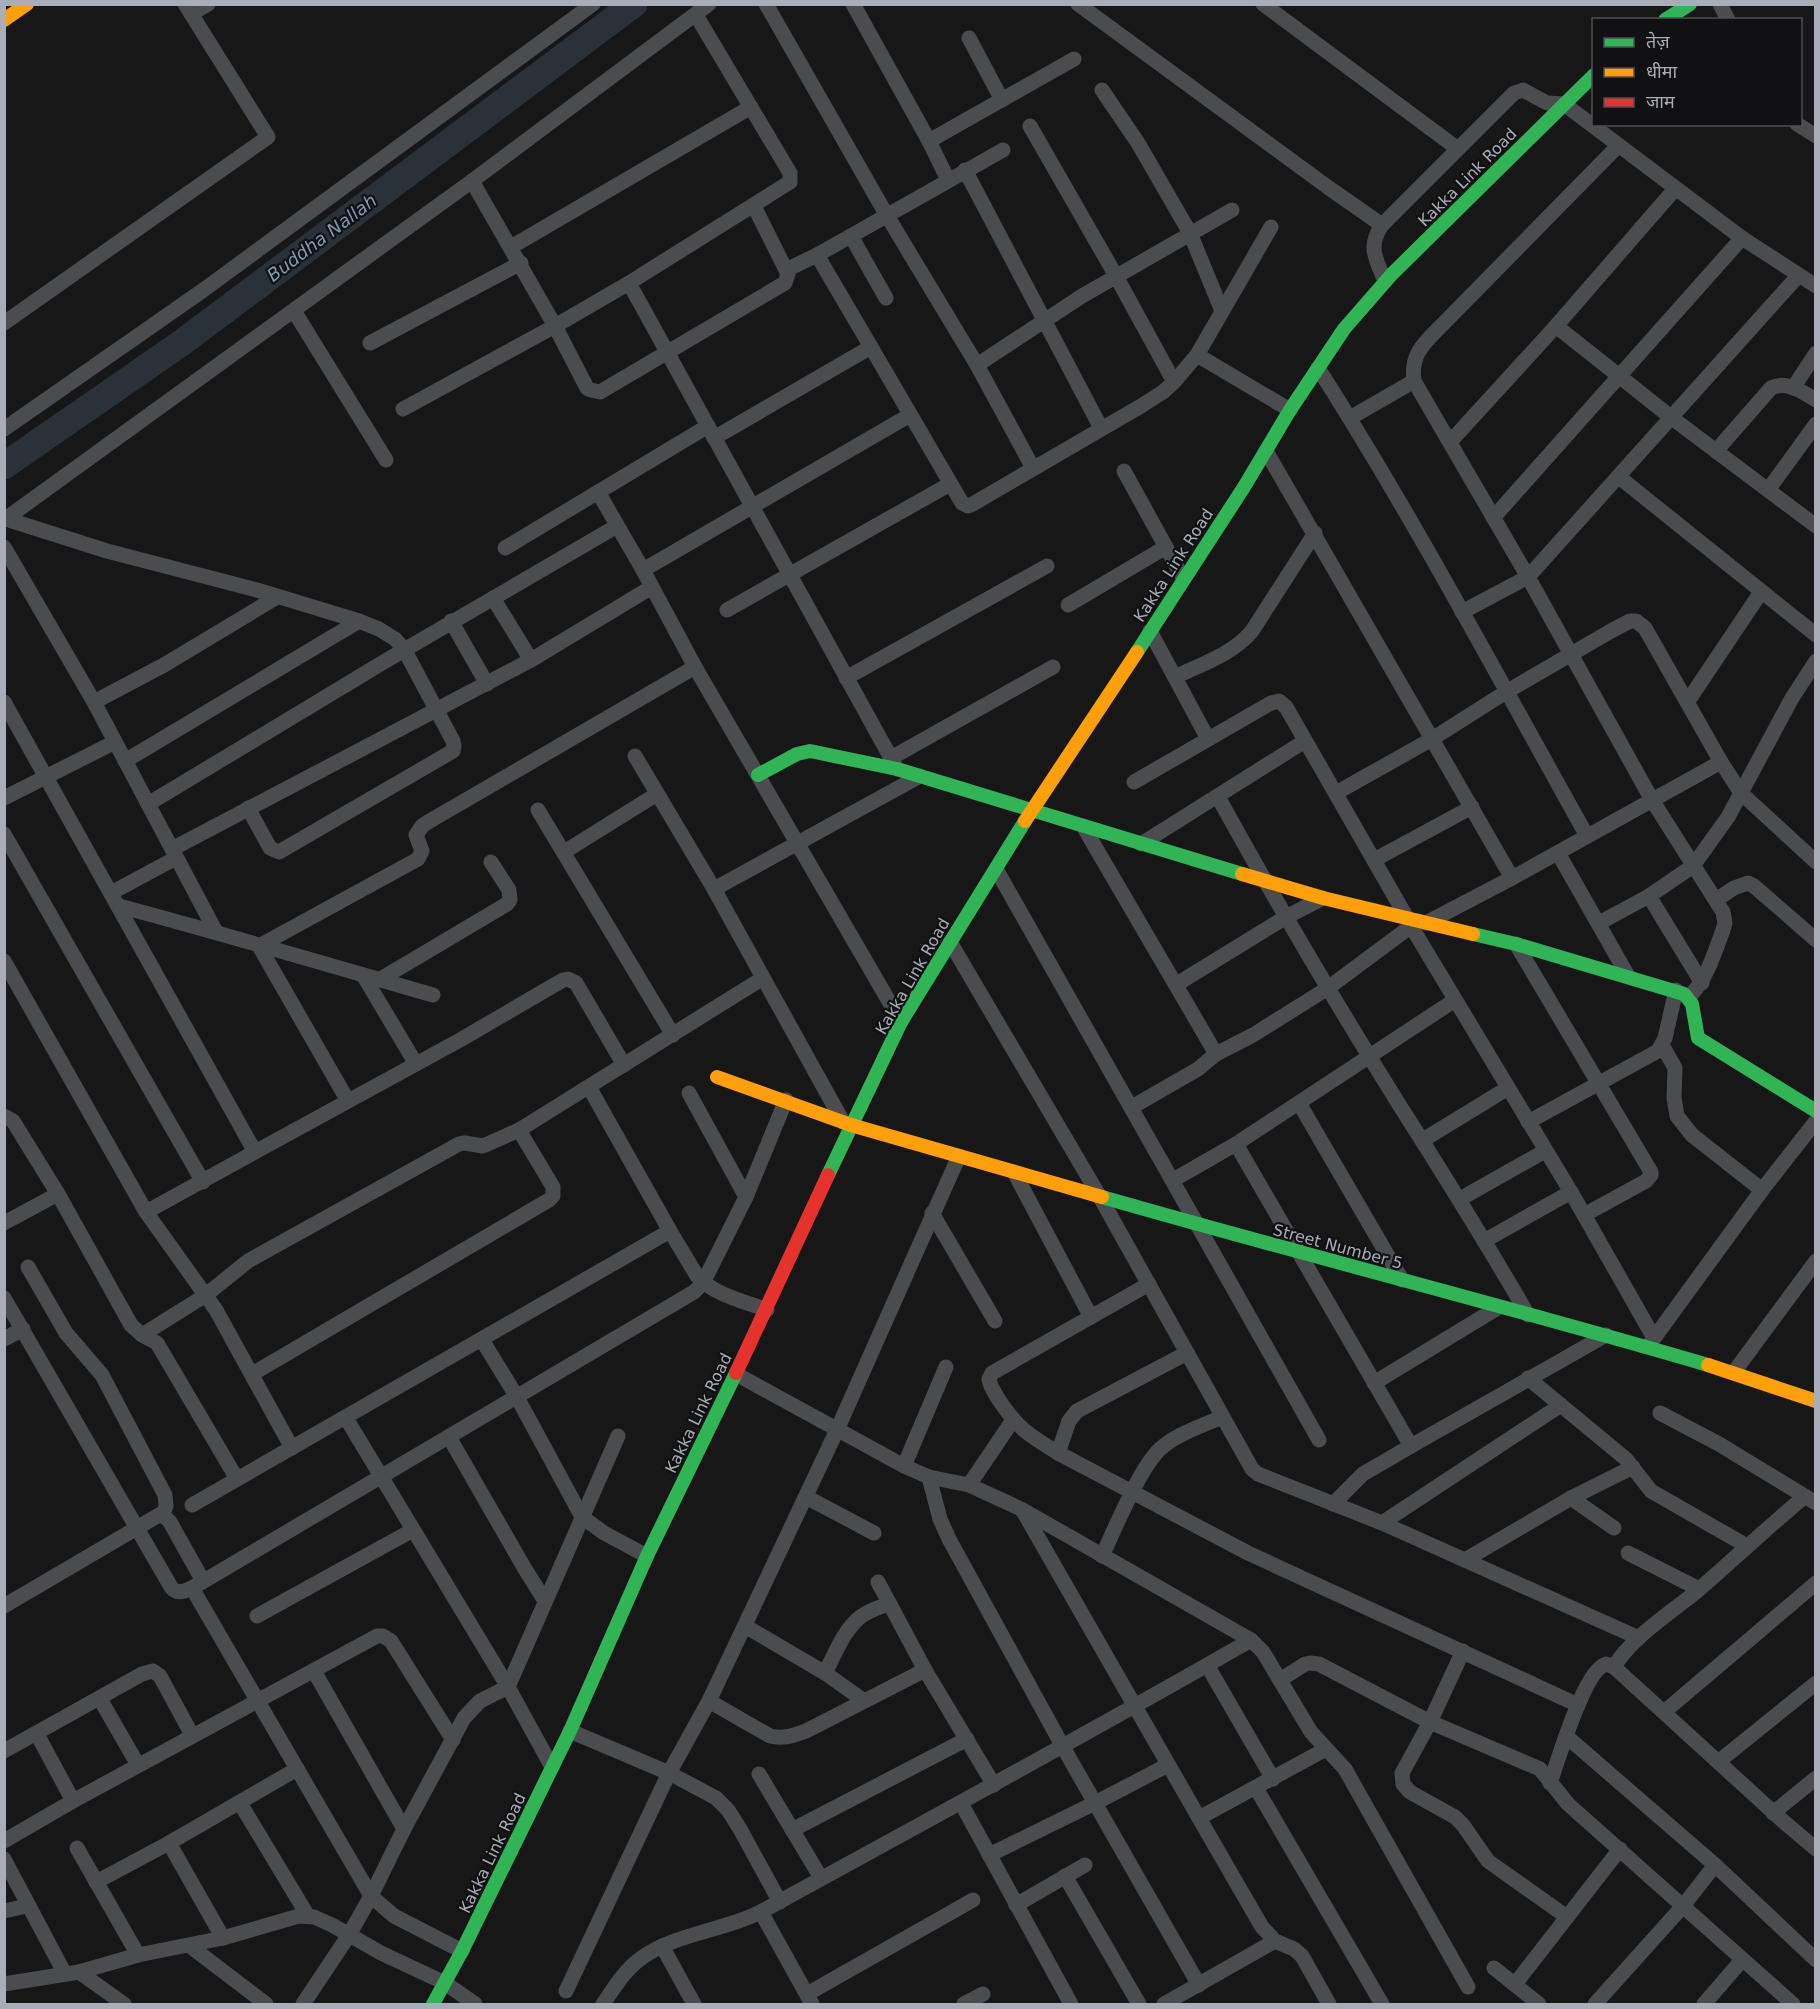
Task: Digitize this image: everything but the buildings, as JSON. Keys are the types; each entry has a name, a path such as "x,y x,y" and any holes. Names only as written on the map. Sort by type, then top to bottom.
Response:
{"street":[{"path":"4,20 27,4"},
{"path":"4,323 268,137 188,9 208,4"},
{"path":"4,429 202,291 592,4"},
{"path":"5,520 472,181 710,4"},
{"path":"766,4 886,214 977,365 1033,468"},
{"path":"854,4 948,180"},
{"path":"1078,4 1382,225"},
{"path":"1263,4 1458,149"},
{"path":"1668,18 1690,4"},
{"path":"1720,4 1727,18"},
{"path":"403,409 629,283 790,182 790,173 696,15"},
{"path":"969,38 1002,100"},
{"path":"929,141 1074,59"},
{"name":"Kakka Link Road","path":"433,2004 446,1983 570,1731 647,1556 767,1310 847,1123 901,1022 1031,811 1344,329 1385,281 1592,76"},
{"path":"1102,90 1138,143 1190,233 1222,311"},
{"path":"1385,281 1374,252 1376,234 1382,225 1517,91 1523,90 1547,103 1564,104 1592,126"},
{"path":"511,247 751,107"},
{"path":"1030,126 1174,382"},
{"path":"1592,126 1742,238 1815,286"},
{"path":"1800,126 1815,136"},
{"path":"1528,1122 1649,1058 1658,1051 1682,994 1702,983 1725,924 1717,899 1693,866 1652,800 1528,577 1414,381 1412,368 1424,343 1618,146"},
{"path":"786,270 817,255 1003,150"},
{"path":"965,170 1101,428"},
{"path":"472,181 521,263 587,387 595,392 600,392 785,282 788,278 786,270 754,206"},
{"path":"1450,442 1556,326 1675,189"},
{"path":"977,365 1082,296 1232,210"},
{"path":"817,255 950,484 962,503 968,507 1163,392 1174,382 1197,354 1270,227"},
{"path":"851,236 886,298"},
{"path":"1493,518 1742,238"},
{"path":"370,343 521,263"},
{"path":"1462,612 1528,577 1798,276"},
{"path":"629,283 894,763"},
{"path":"294,311 386,460"},
{"path":"1556,326 1672,418 1815,526"},
{"path":"505,548 598,492 871,347"},
{"path":"1793,388 1815,353"},
{"path":"1197,354 1290,410"},
{"path":"1318,368 1350,418 1462,612 1587,836"},
{"path":"1350,418 1414,381"},
{"path":"1716,451 1771,388 1778,384 1785,384 1815,400"},
{"path":"643,570 910,415"},
{"path":"1768,490 1815,424"},
{"path":"1266,451 1315,532 1512,878"},
{"path":"1124,471 1183,578"},
{"path":"1618,477 1815,635"},
{"path":"728,610 950,484"},
{"path":"598,492 695,667 901,1022"},
{"path":"5,520 107,551 257,590 359,621 379,629 395,639 404,649 453,741 453,751 284,851 276,853 273,851 248,808"},
{"path":"148,804 404,649 617,526"},
{"path":"1175,677 1230,651 1243,641 1252,631 1315,532"},
{"path":"4,546 94,702 216,932"},
{"path":"1068,605 1166,547"},
{"path":"846,678 1047,566"},
{"path":"115,899 174,854 248,808 531,660 652,587"},
{"path":"1688,701 1761,592"},
{"path":"94,702 164,665 277,597"},
{"path":"493,598 531,660"},
{"path":"125,761 359,621"},
{"path":"452,621 487,684"},
{"path":"1336,793 1432,739 1506,692 1611,631 1630,621 1636,621 1645,628 1741,793 1815,862"},
{"path":"1150,631 1208,739"},
{"path":"1599,923 1649,896 1693,866 1728,817 1792,698 1815,661"},
{"path":"259,946 418,859 422,851 416,835 428,822 695,667"},
{"path":"894,763 1053,667"},
{"path":"1134,782 1275,701 1279,701 1286,707 1374,860 1416,922 1455,1000 1571,1192 1651,1343 1815,1121"},
{"path":"4,702 255,1152"},
{"path":"1141,844 1305,741"},
{"path":"4,798 115,742"},
{"path":"758,775 797,754 810,750 894,763 920,776 1031,811 1323,898 1516,944 1628,976 1682,994 1693,1007 1694,1030 1698,1038 1815,1111"},
{"path":"635,756 714,889 847,1123"},
{"path":"1132,1107 1328,988 1416,922 1512,878 1721,762"},
{"path":"714,889 920,776"},
{"path":"564,852 657,794"},
{"path":"1218,797 1263,879 1328,988 1460,1199 1528,1315"},
{"path":"1374,860 1472,807"},
{"path":"538,810 673,1035"},
{"path":"1083,826 1216,1054"},
{"path":"4,834 203,1182"},
{"path":"1558,853 1628,976"},
{"path":"379,980 507,904 510,900 509,890 491,862"},
{"path":"996,868 1319,1440"},
{"path":"1717,899 1734,888 1748,883 1755,886 1815,940"},
{"path":"1649,896 1702,983"},
{"path":"1177,984 1286,917 1323,898"},
{"path":"115,899 259,946 433,996"},
{"path":"950,942 1100,1197 1246,1461 1258,1474 1382,1523 1639,1638"},
{"path":"1516,944 1650,1168 1651,1175 1646,1181 1584,1215"},
{"path":"259,946 348,1101"},
{"path":"4,961 146,1212 229,1330 292,1448"},
{"path":"363,975 416,1064"},
{"path":"142,1335 206,1295 248,1262 459,1144 483,1146 519,1130 763,978"},
{"path":"146,1212 568,979 579,987 624,1065"},
{"path":"1173,1180 1236,1144 1455,1000"},
{"path":"1662,1045 1675,1068 1674,1107 1683,1126 1762,1190"},
{"name":"Street Number 5","path":"717,1077 847,1123 1200,1226 1528,1315 1606,1335 1651,1343 1814,1399"},
{"path":"590,1087 670,1231 703,1283 767,1310"},
{"path":"1423,1140 1508,1088"},
{"path":"690,1093 746,1197"},
{"path":"4,1298 136,1529 173,1589 181,1593 686,1298 703,1283 746,1197 786,1100"},
{"path":"1299,1103 1402,1280"},
{"path":"4,1116 15,1124 58,1194 131,1325 142,1335 157,1343 237,1479"},
{"path":"252,1374 549,1200 553,1196 553,1187 519,1130"},
{"path":"1236,1144 1412,1446"},
{"path":"1460,1199 1545,1151"},
{"path":"566,1991 669,1773 709,1701 806,1497 959,1156"},
{"path":"1014,1172 1091,1317"},
{"path":"1484,1241 1571,1192"},
{"path":"4,1223 58,1194"},
{"path":"932,1213 995,1321"},
{"path":"192,1505 670,1231"},
{"path":"1734,1372 1815,1261"},
{"path":"28,1267 66,1333 102,1375 165,1495 166,1506 163,1515"},
{"path":"1149,1284 990,1376 990,1386 1013,1420 1032,1437 1058,1453 1248,1553 1578,1705"},
{"path":"1374,1383 1499,1306"},
{"path":"4,1339 22,1329"},
{"path":"1333,1504 1363,1474 1606,1335"},
{"path":"482,1340 517,1397 582,1517 604,1533 647,1556"},
{"path":"1058,1453 1069,1421 1077,1411 1187,1353"},
{"path":"904,1466 946,1367"},
{"path":"736,1374 929,1478 969,1485 1021,1509 1251,1640 1263,1652 1311,1732 1345,1769 1468,1987"},
{"path":"1528,1378 1612,1447 1633,1467 1651,1491 1746,1546"},
{"path":"1382,1523 1561,1405"},
{"path":"1614,1667 1639,1638 1699,1589 1746,1546 1810,1500 1719,1444 1659,1413"},
{"path":"1102,1556 1133,1493 1158,1450 1168,1442 1222,1417"},
{"path":"346,1418 508,1687 552,1767"},
{"path":"969,1485 1013,1420"},
{"path":"303,2004 350,1935 464,1719 475,1705 508,1687 618,1436"},
{"path":"449,1437 545,1601"},
{"path":"1465,1560 1571,1498 1633,1467"},
{"path":"929,1478 940,1520 949,1539 1063,1747 1198,1985"},
{"path":"806,1497 874,1533"},
{"path":"1571,1498 1614,1528"},
{"path":"1021,1509 1262,1927 1275,1941 1294,1949 1302,1956 1329,2004"},
{"path":"4,1606 159,1515 163,1515"},
{"path":"163,1515 170,1522 198,1585 256,1700 371,1896 394,1916 462,1951"},
{"path":"257,1616 413,1530"},
{"path":"1628,1553 1699,1589"},
{"path":"878,1582 925,1670 994,1785"},
{"path":"1664,1712 1815,1583"},
{"path":"825,1673 849,1629 858,1619 888,1604"},
{"path":"745,1626 825,1673 863,1701"},
{"path":"4,1841 256,1700 377,1636 387,1637 391,1641 453,1740"},
{"path":"604,2004 627,1971 640,1959 662,1946 761,1912 1063,1747 1251,1640"},
{"path":"1463,1651 1430,1722 1402,1773 1402,1779 1406,1788 1455,1817 1488,1861 1567,1917"},
{"path":"1280,1680 1305,1664 1319,1664 1430,1722 1540,1769 1568,1804 1793,2004"},
{"path":"1551,1783 1578,1705 1598,1669 1606,1664 1614,1667 1815,1849"},
{"path":"1207,1665 1273,1779"},
{"path":"709,1701 770,1736 779,1738 806,1731 925,1670"},
{"path":"314,1671 404,1829"},
{"path":"4,1751 148,1672 157,1673 192,1736"},
{"path":"1718,1762 1815,1683"},
{"path":"100,1699 138,1765"},
{"path":"570,1731 669,1773 716,1798 728,1810 740,1829 780,1902"},
{"path":"37,1734 73,1801"},
{"path":"1566,1736 1715,1865 1815,1960"},
{"path":"792,1830 966,1739"},
{"path":"1199,1818 1326,1749"},
{"path":"989,1855 1168,1765"},
{"path":"96,1881 170,1843 297,1769"},
{"path":"759,1774 821,1878"},
{"path":"1773,1813 1815,1778"},
{"path":"1256,1788 1382,2004"},
{"path":"240,1803 308,1916"},
{"path":"962,1803 1071,2004"},
{"path":"170,1843 223,1938"},
{"path":"77,1848 138,1955"},
{"path":"1515,1984 1620,1849"},
{"path":"4,1859 27,1906 72,1973 124,2004"},
{"path":"1016,1905 1085,1865"},
{"path":"1595,2004 1683,1906 1715,1865"},
{"path":"1065,1876 1139,2004"},
{"path":"761,1912 809,1999 973,1900"},
{"path":"4,1911 27,1906"},
{"path":"4,1984 72,1973 138,1955 223,1938 299,1916 308,1916 319,1919 381,1953 446,1983 475,2004"},
{"path":"1164,2004 1275,1941"},
{"path":"190,1946 266,2004"},
{"path":"662,1946 694,2004"},
{"path":"1704,2004 1742,1960"},
{"path":"1494,1968 1539,2004"},
{"path":"964,2004 982,1994"}],"waterway":[{"name":"Buddha Nallah","path":"4,466 180,344 634,4"}],"traffic: fast":[{"path":"1668,18 1690,4"},
{"path":"1137,652 1344,329 1392,274 1592,77"},
{"path":"758,775 797,754 810,751 897,769 1242,874"},
{"path":"828,1175 901,1022 1025,821"},
{"path":"1473,934 1516,944 1684,994 1692,1004 1698,1038 1816,1111"},
{"path":"1102,1197 1708,1365"},
{"path":"433,2004 462,1951 570,1731 647,1556 736,1373"}],"traffic: slow":[{"path":"4,20 27,4"},
{"path":"1025,821 1137,652"},
{"path":"1242,874 1323,898 1473,934"},
{"path":"717,1077 851,1125 1102,1197"},
{"path":"1708,1365 1816,1401"}],"traffic: jam":[{"path":"736,1373 828,1175"}]}
